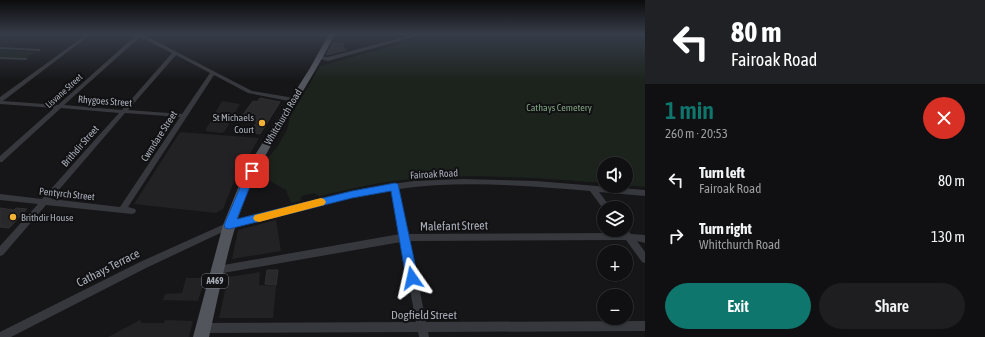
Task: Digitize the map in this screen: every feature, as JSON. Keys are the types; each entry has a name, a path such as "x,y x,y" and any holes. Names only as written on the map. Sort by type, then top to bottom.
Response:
{"main road":[{"name":"Whitchurch Road","path":"229,225 252,171 323,50"},
{"name":"A469","path":"202,333 229,225"}],"street":[{"path":"34,50 39,50"},
{"path":"0,101 68,50"},
{"name":"Lisvane Street","path":"0,160 123,50"},
{"path":"168,50 253,93 294,100"},
{"path":"319,58 328,59 362,50"},
{"name":"Brithdir Street","path":"0,252 175,53"},
{"path":"0,58 26,59"},
{"name":"Cwmdare Street","path":"122,210 212,72"},
{"name":"Rhygoes Street","path":"0,101 184,116"},
{"name":"Fairoak Road","path":"229,225 352,194 395,187 463,182 592,188 645,193"},
{"path":"395,187 423,332"},
{"path":"592,188 602,201"},
{"name":"Pentyrch Street","path":"0,197 132,211"},
{"name":"Cathays Terrace","path":"4,336 143,265 229,225"},
{"name":"Malefant Street","path":"218,270 405,238 597,234"},
{"name":"Malefant Street","path":"633,235 645,239"},
{"path":"629,237 645,259"},
{"name":"Dogfield Street","path":"202,333 423,332 645,326"}],"shaded area":[{"path":"222,101 240,104 225,131 222,133 205,131"},
{"path":"180,132 259,138 235,179 223,209 216,213 134,204"},
{"path":"276,220 281,251 232,259 238,230"},
{"path":"260,272 259,285 276,286 273,318 219,318 228,277"},
{"path":"186,278 205,278 198,301 163,300 165,294 182,293"},
{"path":"140,320 142,323 164,323 165,320 193,321 189,337 108,337"}],"green space":[{"path":"0,50 35,52 26,58 0,57"},
{"name":"Cathays Cemetery","path":"378,50 645,50 645,187 633,186 633,157 597,157 597,182 472,176 420,178 375,184 319,196 314,193 302,196 300,201 291,203 286,190 263,177 268,166 262,165 277,147 287,130 290,117 320,66"}],"building":[{"path":"329,50 347,50 326,55"},
{"path":"260,98 280,102 260,134 250,132 257,122 240,119 253,101 257,102"},
{"name":"Brithdir House","path":"0,208 14,210 16,208 27,209 9,228 0,227"},
{"path":"267,270 278,270 276,285 265,284"}],"slow traffic":[{"path":"259,218 321,202"}],"place":[{"name":"St Michaels Court","path":"262,123"},
{"name":"Brithdir House","path":"13,217"}],"route":[{"path":"252,171 229,225 352,194 395,187 412,278"}]}
